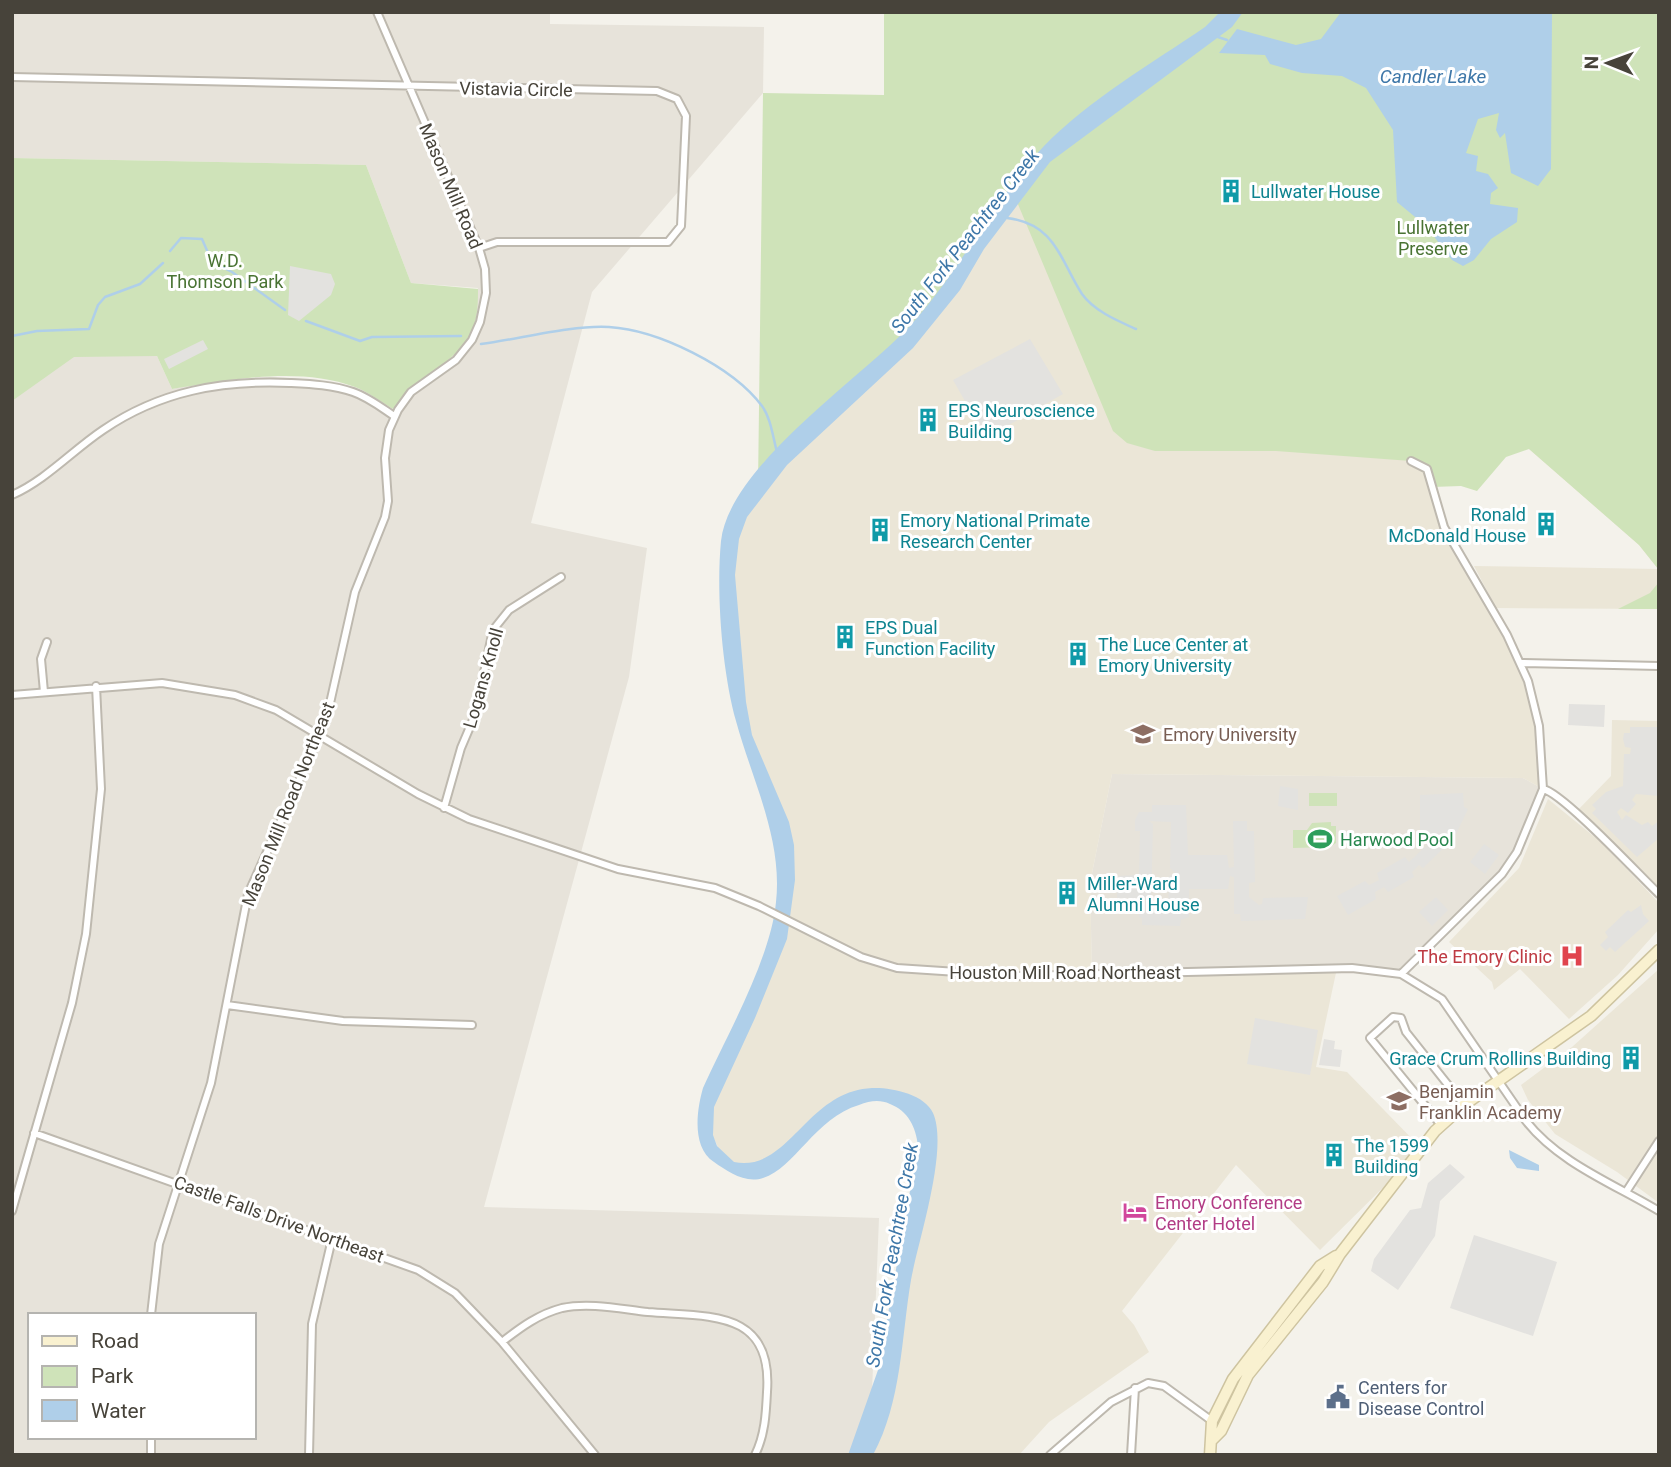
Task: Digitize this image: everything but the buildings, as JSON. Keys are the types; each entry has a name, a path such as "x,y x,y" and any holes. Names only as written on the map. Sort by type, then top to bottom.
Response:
{"main road":[{"path":"1212,1440 1221,1431 1248,1375 1323,1282 1340,1254 1441,1125 1464,1105 1591,1016 1659,950"},
{"path":"1210,1455 1212,1421 1238,1372 1320,1266 1340,1254"}],"street":[{"name":"Mason Mill Road","path":"377,12 479,248 485,269 486,293 472,341 456,360 411,392 394,416"},
{"name":"Vistavia Circle","path":"12,77 657,91 673,96 684,110 686,162 681,226 668,242 497,242 479,248"},
{"path":"12,495 40,478 104,429 144,406 180,392 211,385 315,384 353,392 394,416"},
{"name":"Mason Mill Road Northeast","path":"151,1313 159,1244 211,1083 248,894 321,735 332,701 355,592 385,517 386,448 394,416"},
{"path":"1401,974 1502,874 1517,852 1544,789 1534,698 1521,663 1444,527 1430,475 1420,464 1411,461"},
{"name":"Logans Knoll","path":"444,808 462,743 475,715 493,630 509,610 561,577"},
{"path":"44,692 41,659 47,642"},
{"path":"1521,663 1659,666"},
{"name":"Houston Mill Road Northeast","path":"12,695 96,686 162,683 219,691 264,705 321,735 444,808 618,869 715,888 759,906 818,937 885,965 935,973 1019,976 1352,968 1401,974 1442,999 1500,1080 1526,1122 1552,1148 1659,1211"},
{"path":"12,1211 72,1003 90,907 101,789 96,686"},
{"path":"1544,789 1550,790 1659,894"},
{"path":"227,1005 343,1021 472,1026"},
{"path":"1441,1125 1370,1038 1392,1017 1401,1018 1406,1032 1464,1105"},
{"name":"Castle Falls Drive Northeast","path":"34,1133 431,1276 466,1301 595,1455"},
{"path":"1626,1192 1659,1141"},
{"path":"309,1455 312,1324 332,1239"},
{"path":"502,1342 539,1316 571,1306 735,1321 756,1338 766,1361 765,1420 755,1455"},
{"path":"1050,1455 1111,1402 1147,1383 1164,1386 1212,1421"},
{"path":"1130,1455 1135,1388"}],"shaded area":[{"path":"12,12 550,12 550,24 764,27 763,93 592,292 531,523 647,548 629,677 484,1207 879,1218 870,1441 861,1455 12,1455 12,356 157,356 172,389 213,380 274,377 316,380 355,387 393,409 408,389 452,357 478,288 411,283 366,165 12,158"},
{"name":"Emory University","path":"1659,12 1659,609 1496,608 1474,566 1658,569 1639,545 1529,449 1434,446 1433,494 1440,516 1507,635 1534,698 1543,789 1523,778 1112,774 1090,883 1092,974 1337,968 1316,1067 1347,1072 1422,1149 1320,1250 1236,1165 1122,1311 1134,1325 1149,1352 1049,1422 1019,1455 859,1455 872,1424 928,1134 899,1099 853,1098 771,1166 726,1165 707,1123 762,978 787,864 747,743 728,582 737,523 1015,196"},
{"path":"290,266 331,274 335,284 331,295 299,321 288,315"},
{"path":"1030,339 1063,394 986,438 953,380"},
{"path":"203,340 208,349 169,369 164,359"},
{"path":"1569,704 1605,705 1604,727 1568,725"},
{"path":"1612,720 1659,721 1659,894 1575,813 1611,776"},
{"path":"1630,727 1659,727 1659,796 1636,794 1632,800 1636,804 1628,813 1621,808 1617,812 1622,820 1626,815 1642,825 1648,822 1652,826 1659,821 1659,838 1637,857 1592,813 1596,809 1592,805 1606,792 1623,786 1624,754 1630,754 1631,748 1625,747 1623,739 1624,733 1630,733"},
{"path":"1112,774 1523,778 1543,789 1509,864 1401,974 1368,968 1092,974 1090,883"},
{"path":"1280,786 1298,789 1298,810 1278,806"},
{"path":"1463,793 1464,807 1468,809 1456,834 1451,831 1447,836 1450,842 1423,868 1419,865 1412,872 1414,877 1388,892 1384,887 1375,892 1376,899 1348,915 1337,896 1365,881 1369,885 1379,880 1377,873 1405,857 1409,862 1427,845 1425,840 1420,838 1420,795"},
{"path":"1548,799 1602,843 1659,903 1659,929 1618,975 1569,1019 1520,969 1494,990 1492,982 1449,942 1519,868"},
{"path":"1152,805 1186,805 1188,855 1227,855 1229,868 1234,867 1233,821 1247,821 1247,831 1254,831 1255,882 1249,883 1249,897 1259,905 1262,904 1263,898 1308,897 1305,919 1241,921 1240,914 1234,914 1234,877 1230,876 1228,889 1189,889 1189,917 1181,920 1180,926 1142,925 1139,898 1117,898 1117,876 1139,875 1140,831 1135,831 1135,820 1139,812 1152,812","holes":["1149,821 1171,822 1170,868 1175,873 1169,876 1168,910 1147,909 1151,906 1153,824"]},
{"path":"1484,844 1499,855 1485,874 1470,862"},
{"path":"1436,897 1448,910 1432,926 1419,912"},
{"path":"1641,905 1643,914 1649,921 1615,952 1610,947 1606,951 1600,945 1608,937 1605,932 1628,910 1631,912"},
{"path":"1659,969 1659,1203 1617,1172 1555,1134 1528,1100 1521,1085 1572,1047"},
{"path":"1255,1018 1318,1030 1310,1075 1247,1064"},
{"path":"1324,1039 1335,1041 1334,1049 1342,1050 1340,1067 1319,1065"},
{"path":"1450,1164 1465,1177 1440,1201 1435,1236 1398,1290 1371,1271 1374,1259 1410,1210 1421,1208 1428,1183"},
{"path":"1474,1235 1557,1262 1533,1336 1450,1308"}],"green space":[{"name":"Lullwater Preserve","path":"884,12 1659,12 1659,570 1639,545 1529,449 1506,457 1477,491 1461,486 1432,487 1430,475 1411,461 1276,451 1155,451 1127,443 1113,431 1015,197 942,299 758,486 763,93 884,95"},
{"name":"W.D. Thomson Park","path":"12,158 366,165 411,283 478,289 475,322 469,336 451,358 414,387 393,409 355,387 311,377 264,377 172,389 157,356 74,357 12,401"},
{"path":"1659,582 1659,609 1618,609 1650,593"},
{"path":"1309,793 1337,793 1337,806 1309,806"},
{"path":"1331,822 1331,826 1336,826 1336,843 1330,847 1293,848 1293,830 1307,830 1312,823"}],"water":[{"path":"1220,12 1243,12 1232,27 1050,162 984,249 960,290 913,348 787,465 747,517 739,539 735,575 746,702 752,735 789,822 794,845 795,880 787,939 755,1018 714,1107 713,1135 717,1146 734,1162 753,1162 769,1156 830,1102 849,1092 872,1088 897,1090 923,1101 933,1113 937,1129 935,1171 911,1280 890,1413 873,1455 848,1455 878,1370 918,1146 913,1126 906,1115 886,1102 878,1101 859,1105 830,1120 775,1173 763,1178 743,1178 730,1173 707,1155 699,1138 698,1117 703,1088 747,996 766,947 776,902 777,879 771,833 736,721 727,679 720,608 721,541 729,513 746,485 769,456 905,331 942,286 1008,191 1044,146 1101,97 1205,27"},
{"name":"Candler Lake","path":"1341,12 1552,12 1551,169 1538,186 1511,173 1505,133 1500,138 1496,130 1499,113 1478,119 1466,153 1478,156 1476,171 1488,174 1498,188 1491,193 1490,204 1518,208 1517,222 1491,239 1474,260 1463,266 1452,260 1426,226 1397,202 1393,130 1366,88 1342,76 1302,73 1270,64 1265,55 1219,53 1237,29 1296,45 1321,39"},
{"path":"1509,1150 1539,1165 1539,1171 1517,1168 1510,1158"}],"waterway":[{"path":"1218,37 1227,40"},
{"name":"South Fork Peachtree Creek","path":"1007,218 1023,222 1046,236 1055,246 1087,300 1107,315 1136,329"},
{"path":"170,251 181,238 202,239 212,262 232,272 285,310"},
{"path":"12,336 37,331 89,329 98,305 105,297 140,284 163,263"},
{"path":"306,321 360,341 372,337 461,336"},
{"path":"481,344 594,327 628,330 671,343 713,364 749,391 765,411 777,452"}],"place":[{"name":"Lullwater House","path":"1231,191"},
{"name":"EPS Neuroscience Building","path":"928,420"},
{"name":"Ronald McDonald House","path":"1546,524"},
{"name":"Emory National Primate Research Center","path":"880,530"},
{"name":"EPS Dual Function Facility","path":"845,637"},
{"name":"The Luce Center at Emory University","path":"1078,654"},
{"name":"Emory University","path":"1143,734"},
{"name":"Harwood Pool","path":"1320,839"},
{"name":"Miller-Ward Alumni House","path":"1067,893"},
{"name":"The Emory Clinic","path":"1572,956"},
{"name":"Grace Crum Rollins Building","path":"1631,1058"},
{"name":"Benjamin Franklin Academy","path":"1399,1101"},
{"name":"The 1599 Building","path":"1334,1155"},
{"name":"Emory Conference Center Hotel","path":"1135,1212"},
{"name":"Centers for Disease Control","path":"1338,1397"}]}
